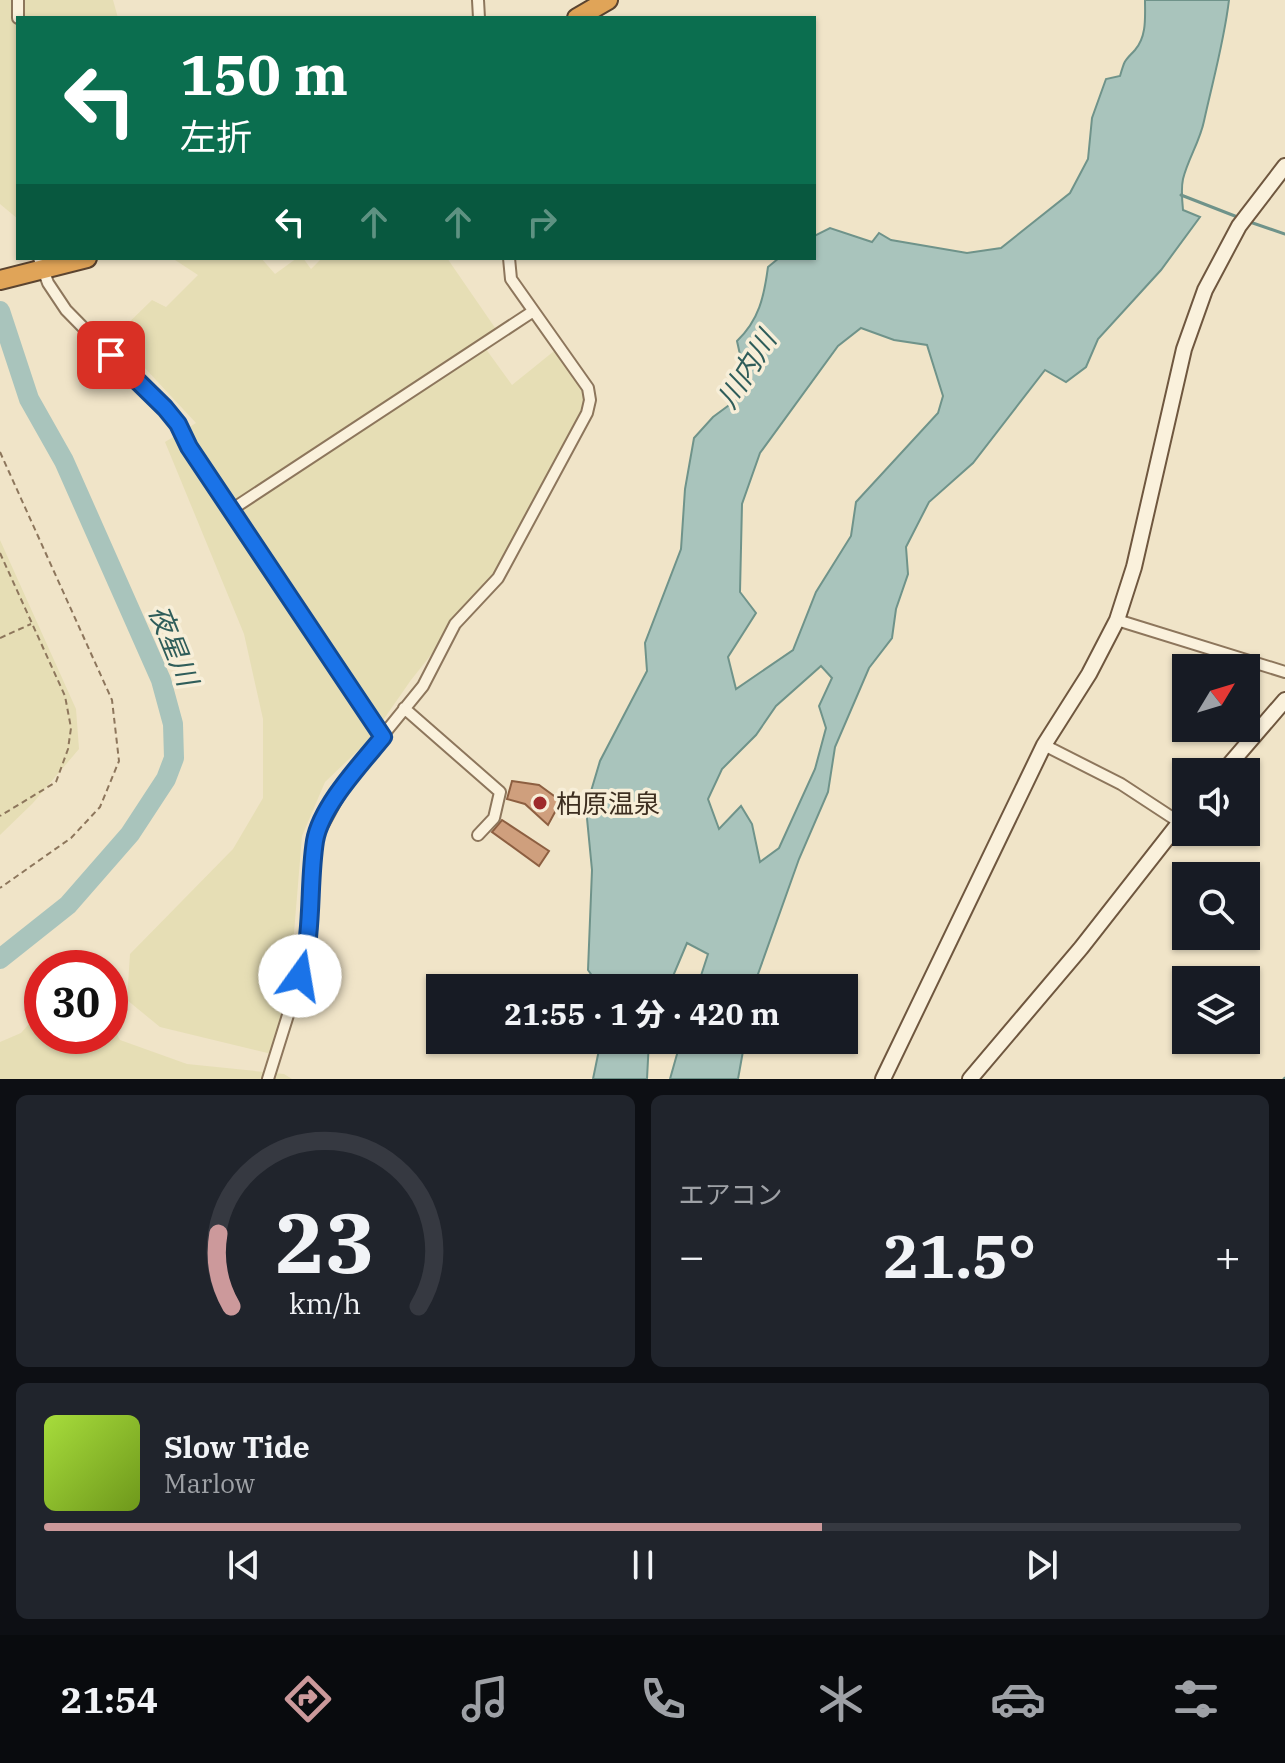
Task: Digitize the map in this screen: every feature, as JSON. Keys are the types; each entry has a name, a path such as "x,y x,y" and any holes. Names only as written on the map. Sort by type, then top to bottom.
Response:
{"highway":[{"path":"580,16 608,0"},
{"path":"0,280 37,266 74,260"}],"street":[{"path":"883,1079 1044,745 1089,674 1117,620 1134,567 1184,349 1205,290 1239,226 1285,166"},
{"path":"268,1079 308,951 316,838 349,777 423,686 455,624 498,578 587,413 588,388 511,279 509,260"},
{"path":"37,266 66,310 178,424 189,447 383,737"},
{"path":"231,510 532,312"},
{"path":"1117,620 1285,672"},
{"path":"1235,758 1285,700"},
{"path":"404,708 500,792 494,818 478,835"},
{"path":"1044,745 1172,812"},
{"path":"970,1079 1081,948 1172,831"}],"path":[{"path":"0,452 112,700 119,761 100,807 71,838 0,888"},
{"path":"0,553 65,696 71,728 68,749 56,782 0,816"},
{"path":"0,638 32,624"}],"shaded area":[{"path":"0,0 113,0 117,16 16,16 16,217 0,204"},
{"path":"175,260 263,260 275,274 294,260 304,260 311,269 320,260 448,260 500,335 483,345 512,385 564,343 589,389 579,420 507,559 411,680 370,739 325,782 302,836 291,969 276,1055 160,1027 128,1001 130,954 233,849 263,798 263,719 244,634 165,442 196,423 115,336 152,300 166,307 198,275"},
{"path":"0,540 76,709 79,749 33,803 0,835"},
{"path":"24,1030 24,1054 128,1054 128,1043 187,1064 284,1074 292,1079 0,1079 0,1042"}],"water":[{"name":"川内川","path":"1145,0 1229,0 1202,128 1182,183 1183,210 1200,217 1161,270 1098,339 1086,367 1066,382 1045,370 973,463 929,502 906,547 908,574 896,609 892,638 869,668 835,747 828,792 799,859 758,974 702,974 708,954 687,943 674,974 591,974 588,970 592,870 586,808 600,761 647,671 645,643 681,549 685,489 694,438 713,417 736,400 743,368 737,341 751,325 759,307 768,267 777,260 816,260 816,235 830,228 872,242 879,233 891,240 967,253 1001,248 1070,193 1088,159 1092,118 1106,79 1120,76 1125,61 1142,39","holes":["861,328 894,340 927,345 943,396 938,413 856,502 851,536 816,592 793,650 736,689 728,657 756,613 740,592 742,504 760,453 838,346","821,666 832,678 819,706 826,728 815,769 779,848 760,862 752,824 741,806 719,829 708,799 722,769 756,735 776,706"]},
{"path":"598,1054 648,1054 647,1079 593,1079"},
{"path":"677,1054 742,1054 738,1079 670,1079"}],"building":[{"name":"柏原温泉","path":"512,781 539,785 561,801 548,825 525,804 507,799"},
{"path":"502,820 549,851 539,866 492,832"}],"waterway":[{"path":"1181,195 1240,218"},
{"path":"1247,221 1285,234"},
{"name":"夜星川","path":"0,311 29,399 64,461 161,680 173,724 174,758 166,779 130,834 68,905 0,959"}],"place":[{"name":"柏原温泉","path":"540,803"}],"route":[{"path":"111,355 178,424 189,447 383,737 349,777 316,838 308,951 300,976"}]}
